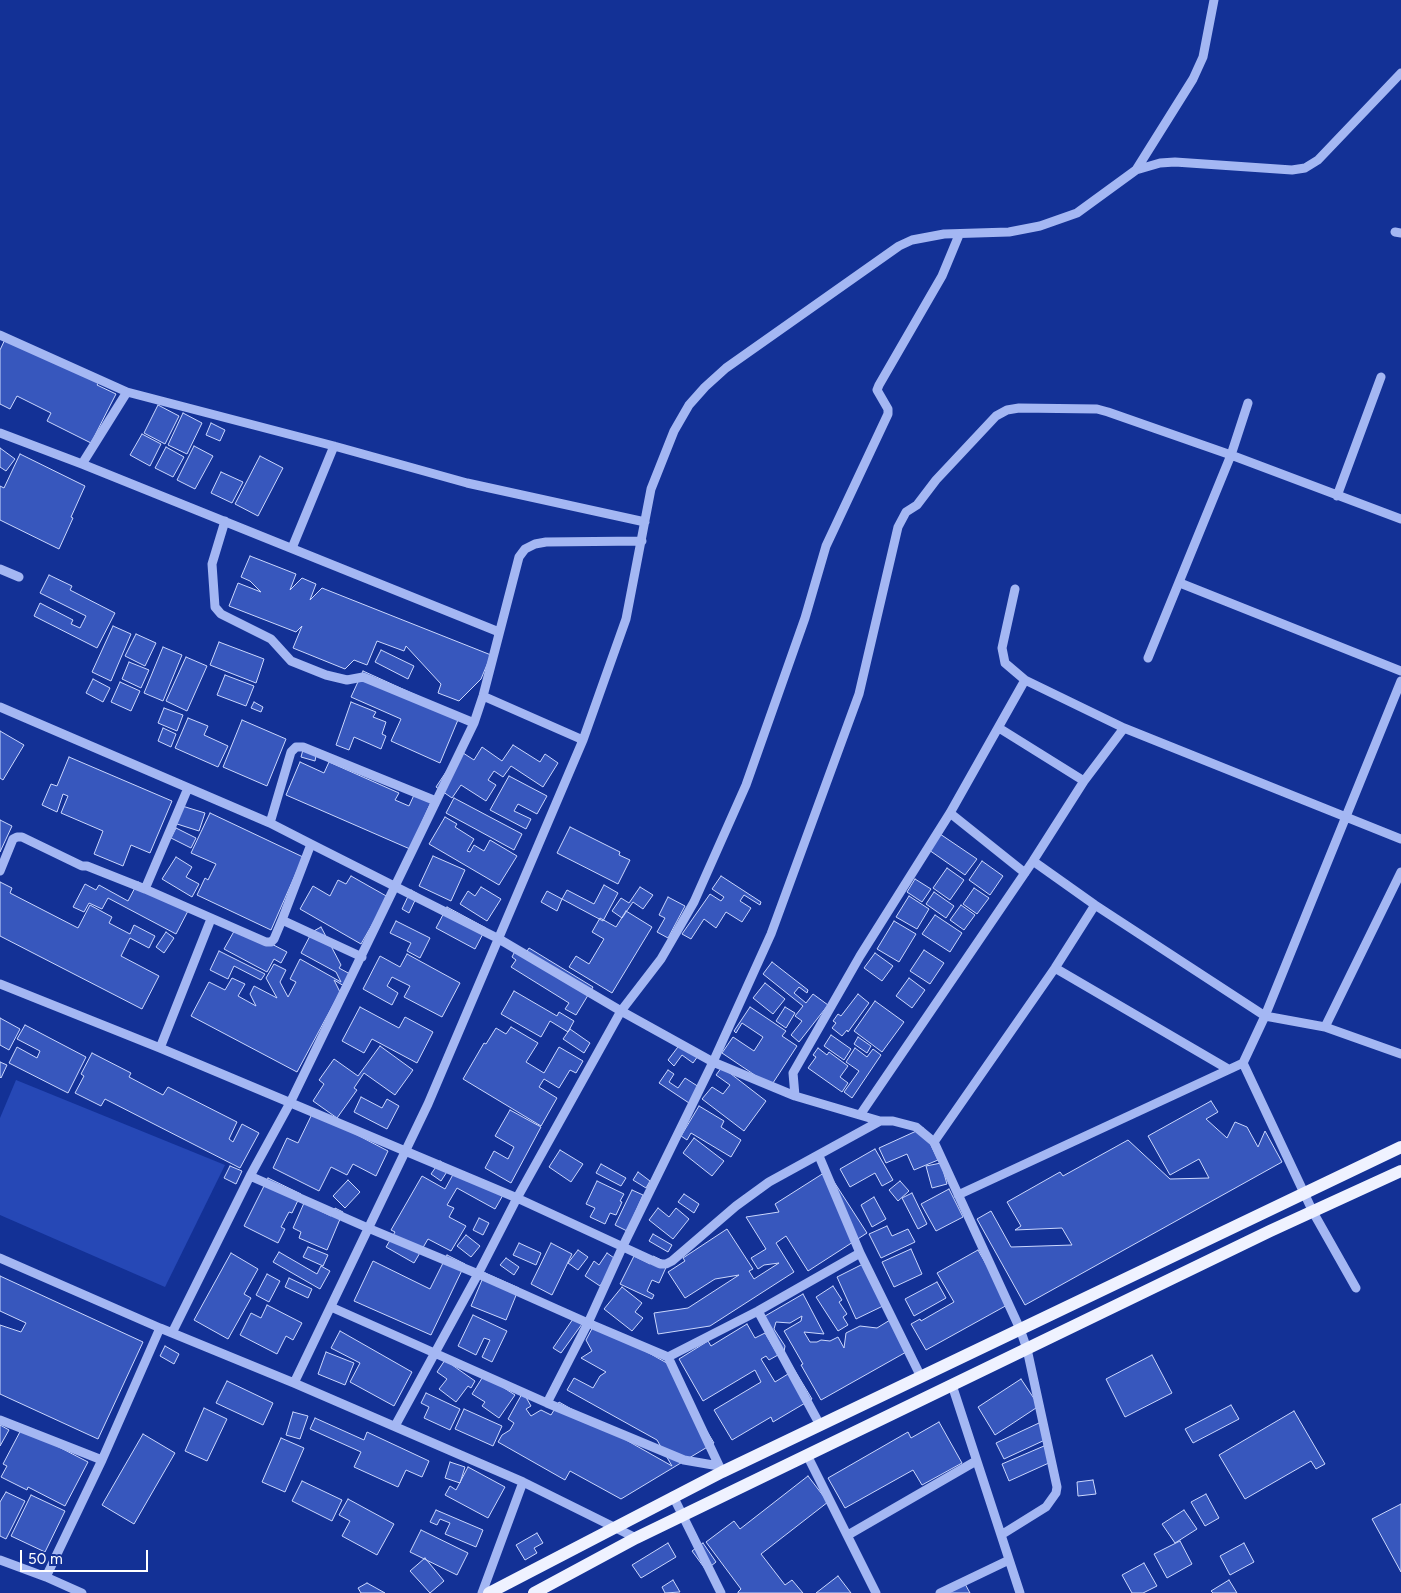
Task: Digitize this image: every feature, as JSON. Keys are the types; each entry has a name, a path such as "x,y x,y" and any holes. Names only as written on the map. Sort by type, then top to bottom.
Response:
{"main road":[{"path":"489,1593 616,1527 720,1469 820,1425 1401,1148"},
{"path":"534,1593 636,1538 1270,1231 1401,1171"}],"street":[{"path":"1136,170 1193,80 1203,57 1214,0"},
{"path":"294,1383 406,1153 583,740 626,619 651,489 674,431 689,405 705,387 744,355 899,246 912,240 944,234 1009,232 1040,226 1077,213 1136,170 1160,163 1175,162 1292,170 1305,168 1318,160 1401,73"},
{"path":"395,1426 620,1011 661,959 694,902 746,785 805,618 826,546 888,414 888,409 877,390 942,276 959,235"},
{"path":"1,337 127,392 467,483 646,522"},
{"path":"1337,496 1381,377"},
{"path":"82,464 127,392"},
{"path":"1148,658 1180,583 1230,455 1248,403"},
{"path":"547,1403 588,1323 622,1248 713,1062 771,934 860,694 891,551 898,527 906,512 917,505 936,480 996,416 1007,410 1019,408 1102,411 1230,455 1401,519"},
{"path":"0,433 82,464 499,632"},
{"path":"292,548 334,446"},
{"path":"224,521 212,564 215,607 221,614 271,639 291,661 326,675 347,680 362,677 474,723"},
{"path":"172,1333 250,1176 290,1103 396,888 474,723 484,696 519,556 525,549 535,544 546,542 642,541"},
{"path":"0,569 19,577"},
{"path":"1180,583 1401,671"},
{"path":"1014,589 1002,648 1005,663 1025,680 1124,728 1401,839"},
{"path":"795,1096 793,1073 860,956 950,813 1025,680"},
{"path":"958,1195 1243,1063 1265,1016 1401,681"},
{"path":"484,696 583,740"},
{"path":"0,707 270,823 499,939 620,1011 713,1062 795,1096 880,1121 893,1121 916,1128 934,1142 1027,1348 1057,1487 1056,1493 1046,1507 1001,1535"},
{"path":"999,728 1084,782"},
{"path":"860,1115 1033,862 1084,782 1124,728"},
{"path":"270,823 291,752 296,747 303,747 436,801"},
{"path":"145,889 188,788"},
{"path":"950,813 1025,873"},
{"path":"0,871 13,839 22,837 82,866 87,866 145,889 211,919 266,942 271,942 282,920 311,844"},
{"path":"1033,862 1095,905 1265,1016 1325,1027 1401,1054"},
{"path":"1325,1027 1401,872"},
{"path":"934,1142 1056,968 1095,905"},
{"path":"160,1048 211,919"},
{"path":"282,920 362,957"},
{"path":"1056,968 1228,1069"},
{"path":"0,984 160,1048 406,1153 517,1198 660,1264 672,1261 736,1206 769,1182 880,1121"},
{"path":"1243,1063 1313,1212 1356,1288"},
{"path":"819,1156 860,1252 921,1377"},
{"path":"250,1176 668,1357 720,1469"},
{"path":"668,1357 758,1311 860,1252"},
{"path":"0,1258 523,1482 636,1538"},
{"path":"331,1307 547,1403 684,1460 720,1469"},
{"path":"758,1311 820,1425"},
{"path":"46,1577 102,1460 160,1328"},
{"path":"952,1386 1020,1593"},
{"path":"0,1420 102,1460"},
{"path":"807,1455 876,1593"},
{"path":"848,1536 976,1461"},
{"path":"482,1593 523,1482"},
{"path":"673,1496 720,1593"},
{"path":"0,1560 82,1593"},
{"path":"940,1593 1009,1560"}],"shaded area":[{"path":"16,1080 225,1165 165,1287 0,1215 0,1118"}],"building":[{"path":"7,335 99,382 97,385 116,394 91,443 47,421 51,413 17,396 10,409 0,404 0,350"},
{"path":"158,405 179,416 165,444 144,433"},
{"path":"183,413 202,423 187,454 168,445"},
{"path":"211,423 225,430 220,441 206,435"},
{"path":"142,434 161,444 150,466 130,455"},
{"path":"194,446 213,456 195,489 177,480"},
{"path":"166,447 184,457 173,477 155,468"},
{"path":"0,448 15,459 6,471 0,467"},
{"path":"20,454 85,486 59,549 0,520 0,486 4,488"},
{"path":"260,456 283,468 258,516 235,504"},
{"path":"221,472 243,482 232,503 211,493"},
{"path":"250,556 296,574 290,590 302,578 316,584 310,600 322,588 491,655 481,679 459,701 438,693 441,684 406,646 404,651 377,641 367,665 354,660 345,669 293,648 302,626 296,632 229,606 238,583 261,592 250,581 241,577"},
{"path":"49,575 72,586 70,590 115,613 97,648 34,616 40,603 73,620 71,624 80,628 86,616 40,593"},
{"path":"113,626 131,634 111,681 92,672"},
{"path":"136,634 156,643 145,666 125,656"},
{"path":"219,642 264,659 256,683 210,665"},
{"path":"163,647 182,655 163,701 144,693"},
{"path":"381,650 414,666 408,679 375,662"},
{"path":"186,657 207,666 187,711 166,701"},
{"path":"129,662 149,670 141,688 122,679"},
{"path":"363,671 460,715 440,763 391,741 401,719 351,697"},
{"path":"225,675 254,686 246,706 217,695"},
{"path":"93,679 110,688 103,702 86,693"},
{"path":"120,682 140,691 131,711 111,702"},
{"path":"254,702 263,707 261,712 251,708"},
{"path":"351,702 376,712 373,717 386,722 382,734 386,736 381,749 354,737 349,750 336,745"},
{"path":"164,708 183,715 177,731 158,723"},
{"path":"188,718 208,726 204,735 228,746 218,767 175,748"},
{"path":"242,720 286,739 267,786 223,767"},
{"path":"163,728 176,734 171,747 158,741"},
{"path":"0,731 24,745 3,780 0,778"},
{"path":"513,745 540,762 545,754 558,763 543,787 511,766 503,777 494,771 488,780 496,785 486,801 461,785 452,798 436,787 460,751 474,760 482,747 502,761"},
{"path":"304,746 317,750 315,761 301,757"},
{"path":"69,757 172,801 150,853 131,845 123,866 94,854 103,831 61,813 68,796 63,794 57,812 42,805 51,784 57,786"},
{"path":"300,762 324,773 329,762 399,793 395,800 409,806 414,795 431,802 410,849 286,795"},
{"path":"509,776 547,796 537,814 518,804 514,811 531,819 526,829 490,810"},
{"path":"454,798 522,834 514,850 446,813"},
{"path":"179,805 205,813 199,831 174,823"},
{"path":"210,813 303,857 271,930 197,895 205,878 208,880 216,864 191,853"},
{"path":"445,817 457,824 455,827 474,839 467,851 470,852 474,845 484,851 490,840 517,856 499,885 429,844"},
{"path":"0,820 12,826 0,852"},
{"path":"570,827 620,852 619,855 630,860 618,884 557,853"},
{"path":"176,828 196,838 191,848 171,838"},
{"path":"940,834 977,859 965,875 929,850"},
{"path":"433,856 465,870 451,901 419,886"},
{"path":"176,857 192,867 186,877 199,884 192,897 162,879"},
{"path":"982,861 1003,876 990,895 969,880"},
{"path":"947,868 964,880 950,900 933,888"},
{"path":"351,876 388,897 361,944 300,909 313,886 330,896 338,880 346,884"},
{"path":"721,876 761,902 760,905 744,895 740,901 751,908 742,922 726,912 716,928 704,919 691,939 682,934 710,894 721,901 724,897 712,889"},
{"path":"915,879 931,889 922,902 907,892"},
{"path":"0,882 12,888 10,893 78,928 90,905 112,917 109,923 130,934 134,925 155,936 149,948 130,938 121,956 159,976 142,1009 0,936"},
{"path":"138,882 189,909 176,934 108,898 102,909 89,903 84,912 73,907 85,884 96,890 99,885 128,901"},
{"path":"604,885 618,893 603,921 562,899 567,890 594,904"},
{"path":"481,887 501,899 487,921 460,904 468,891 475,896"},
{"path":"640,887 653,895 643,909 633,902 622,918 612,911 621,898 629,903"},
{"path":"974,888 989,898 977,914 963,904"},
{"path":"411,890 418,894 409,913 402,909"},
{"path":"547,891 562,899 557,911 541,902"},
{"path":"934,892 954,906 946,918 926,904"},
{"path":"909,896 929,909 917,929 896,917"},
{"path":"668,897 685,906 668,938 657,932 665,918 659,915"},
{"path":"961,905 975,915 964,930 950,920"},
{"path":"447,907 486,928 475,949 436,928"},
{"path":"626,911 652,927 612,993 569,967 576,956 589,964 604,939 592,932 600,918 616,927"},
{"path":"935,915 962,933 950,952 922,934"},
{"path":"396,921 430,938 420,958 407,951 411,943 390,933"},
{"path":"894,921 916,934 899,962 877,949"},
{"path":"237,926 287,952 281,963 274,959 267,972 224,949"},
{"path":"321,927 341,965 339,968 350,974 344,986 334,980 340,992 297,1072 191,1016 209,982 225,990 232,978 245,984 238,996 256,1006 250,994 254,986 277,998 266,978 274,964 286,970 280,982 288,997 296,982 290,979 300,959 341,982 336,972 301,953 312,932"},
{"path":"166,932 174,938 164,953 156,947"},
{"path":"517,947 526,953 529,948 593,987 576,1015 565,1009 569,1003 511,967 516,960 512,957"},
{"path":"924,950 944,963 930,984 910,971"},
{"path":"219,951 265,974 261,980 234,966 228,979 210,970"},
{"path":"875,953 893,966 882,981 864,968"},
{"path":"407,954 460,983 442,1017 404,997 410,986 392,977 387,986 398,993 392,1005 363,989 380,956 400,967"},
{"path":"772,962 808,990 807,993 799,987 794,993 806,1003 813,994 828,1005 799,1042 791,1035 802,1021 795,1016 803,1006 763,974"},
{"path":"909,978 925,990 912,1008 896,996"},
{"path":"765,983 785,999 773,1014 753,998"},
{"path":"514,991 557,1016 559,1012 574,1021 568,1032 550,1021 541,1037 501,1014"},
{"path":"858,994 869,1003 848,1032 847,1030 842,1036 832,1028 836,1023 833,1021 838,1014 841,1016"},
{"path":"875,1001 904,1022 882,1052 854,1031"},
{"path":"360,1007 399,1028 405,1017 433,1032 417,1063 372,1039 364,1053 342,1041"},
{"path":"750,1007 786,1031 782,1036 797,1046 771,1086 722,1053 733,1037 754,1051 763,1037 742,1023 736,1033 734,1031"},
{"path":"785,1007 795,1013 786,1028 776,1021"},
{"path":"0,1018 20,1029 9,1050 0,1045"},
{"path":"25,1025 86,1057 68,1093 9,1063 17,1047 37,1058 40,1051 17,1039"},
{"path":"511,1027 538,1043 526,1062 544,1073 559,1047 583,1061 576,1073 570,1070 559,1088 544,1079 539,1087 557,1098 541,1126 463,1079 484,1043 486,1044 496,1028 506,1034"},
{"path":"570,1029 590,1043 584,1053 563,1039"},
{"path":"831,1035 851,1049 844,1060 824,1046"},
{"path":"858,1037 871,1046 867,1053 854,1044"},
{"path":"681,1043 698,1056 693,1063 682,1055 674,1066 668,1060"},
{"path":"380,1046 413,1070 395,1095 364,1073 354,1088 357,1090 337,1118 313,1101 324,1084 319,1080 334,1059 358,1076"},
{"path":"818,1048 827,1055 829,1052 848,1066 840,1077 848,1083 842,1092 808,1068 816,1057 813,1055"},
{"path":"855,1048 867,1057 873,1049 881,1055 852,1098 844,1092 859,1071 846,1062"},
{"path":"92,1053 131,1073 129,1077 163,1095 168,1087 237,1122 229,1139 233,1142 242,1124 259,1133 240,1168 105,1099 101,1106 75,1093 84,1076 81,1074"},
{"path":"0,1062 7,1065 1,1078 0,1077"},
{"path":"722,1067 766,1101 744,1131 702,1099 712,1087 723,1094 730,1085 716,1075"},
{"path":"668,1070 674,1074 669,1082 678,1088 685,1078 699,1087 689,1103 659,1083"},
{"path":"361,1097 382,1108 387,1099 399,1106 387,1129 354,1112"},
{"path":"1211,1101 1218,1112 1206,1119 1227,1138 1235,1122 1247,1127 1258,1147 1265,1131 1282,1162 1025,1305 977,1219 991,1211 1011,1247 1072,1245 1062,1228 1015,1230 1021,1226 1007,1202 1060,1172 1063,1176 1128,1140 1170,1179 1209,1178 1199,1159 1170,1175 1148,1136"},
{"path":"699,1106 724,1121 721,1127 741,1140 731,1157 691,1133 687,1140 681,1136"},
{"path":"510,1110 541,1127 511,1183 485,1168 494,1151 508,1159 514,1147 495,1136"},
{"path":"313,1112 388,1151 376,1176 353,1164 347,1175 331,1167 319,1191 273,1168 287,1138 298,1143"},
{"path":"923,1128 938,1160 914,1170 907,1154 886,1163 879,1148"},
{"path":"694,1138 724,1161 712,1176 683,1153"},
{"path":"875,1149 893,1180 882,1186 875,1173 850,1187 840,1169"},
{"path":"560,1150 583,1164 571,1182 549,1167"},
{"path":"440,1161 450,1167 441,1181 431,1174"},
{"path":"941,1163 947,1184 932,1188 926,1166"},
{"path":"601,1164 626,1178 621,1186 596,1173"},
{"path":"230,1166 242,1171 236,1184 224,1178"},
{"path":"456,1169 503,1195 495,1209 457,1188 447,1205 454,1208 449,1217 466,1226 451,1251 428,1239 414,1263 386,1247 395,1232 391,1230 422,1176 445,1189"},
{"path":"827,1171 867,1233 808,1271 786,1236 776,1243 794,1272 710,1326 658,1334 654,1313 688,1308 739,1275 715,1279 685,1298 668,1272 685,1261 683,1258 727,1229 753,1269 749,1271 754,1279 779,1263 764,1265 758,1269 751,1258 766,1249 746,1217 779,1212 775,1204"},
{"path":"638,1172 650,1181 646,1188 633,1180"},
{"path":"268,1178 301,1194 292,1213 289,1212 281,1227 285,1229 278,1243 244,1226"},
{"path":"348,1180 360,1192 345,1208 333,1196"},
{"path":"597,1181 624,1194 616,1215 610,1213 605,1224 590,1217 595,1208 586,1204"},
{"path":"900,1181 909,1191 898,1201 889,1190"},
{"path":"949,1189 963,1217 936,1231 921,1204"},
{"path":"632,1190 643,1195 627,1231 615,1225"},
{"path":"912,1193 927,1224 918,1229 902,1198"},
{"path":"684,1194 699,1204 694,1213 678,1202"},
{"path":"874,1197 886,1219 872,1227 861,1205"},
{"path":"304,1203 331,1216 335,1208 343,1212 327,1250 299,1238 301,1232 293,1228"},
{"path":"658,1208 669,1217 676,1208 689,1219 673,1239 649,1220"},
{"path":"479,1218 489,1223 483,1235 473,1230"},
{"path":"887,1226 892,1236 908,1229 915,1242 881,1258 869,1234"},
{"path":"653,1234 672,1245 668,1252 649,1241"},
{"path":"466,1235 480,1246 471,1257 457,1246"},
{"path":"519,1243 541,1253 536,1265 513,1255"},
{"path":"551,1243 572,1254 552,1295 531,1284"},
{"path":"308,1247 328,1255 323,1266 303,1257"},
{"path":"911,1249 922,1274 894,1287 882,1262"},
{"path":"578,1250 588,1257 578,1270 568,1263"},
{"path":"978,1250 1009,1304 926,1350 911,1324 920,1319 921,1321 954,1302 937,1273"},
{"path":"279,1252 317,1274 321,1266 330,1271 320,1289 273,1262"},
{"path":"231,1253 258,1269 244,1294 251,1298 228,1339 194,1320"},
{"path":"607,1253 617,1260 600,1286 585,1276 594,1261 599,1265"},
{"path":"447,1255 465,1264 431,1335 354,1301 373,1261 430,1289"},
{"path":"634,1256 650,1264 653,1256 668,1263 659,1283 652,1280 647,1291 654,1295 652,1299 620,1284"},
{"path":"506,1258 519,1267 514,1275 500,1265"},
{"path":"865,1263 885,1305 856,1319 837,1277"},
{"path":"485,1273 519,1288 506,1320 471,1306"},
{"path":"267,1274 280,1281 269,1302 256,1295"},
{"path":"0,1276 143,1342 98,1439 0,1394 0,1325 21,1332 26,1323 0,1311"},
{"path":"289,1278 312,1289 308,1298 285,1287"},
{"path":"937,1282 946,1298 914,1316 905,1299"},
{"path":"833,1286 842,1300 839,1302 847,1314 843,1317 848,1325 838,1331 816,1297"},
{"path":"622,1287 642,1303 635,1312 643,1318 632,1331 604,1309"},
{"path":"803,1294 824,1334 804,1332 810,1342 830,1341 838,1337 844,1348 846,1333 860,1326 877,1328 890,1320 908,1351 821,1400 784,1331 801,1321 802,1316 790,1323 776,1322 774,1329 785,1346 783,1358 760,1319"},
{"path":"267,1305 302,1323 293,1340 286,1336 277,1354 240,1335 251,1313 261,1318"},
{"path":"473,1315 507,1331 492,1362 482,1357 490,1340 484,1338 476,1355 458,1346"},
{"path":"573,1319 582,1324 561,1353 553,1348"},
{"path":"595,1323 674,1367 671,1372 714,1443 621,1499 570,1471 565,1480 498,1442 514,1423 508,1419 523,1392 531,1406 526,1409 531,1416 541,1410 551,1415 559,1402 672,1466 657,1440 567,1390 574,1378 593,1388 600,1376 606,1372 581,1358 592,1351 586,1340"},
{"path":"747,1324 755,1338 765,1333 778,1355 769,1360 766,1356 761,1359 775,1382 788,1374 786,1356 812,1399 773,1422 771,1417 732,1440 714,1410 761,1382 755,1370 703,1401 679,1359 708,1341 711,1346"},
{"path":"340,1331 412,1372 394,1406 350,1382 360,1363 331,1348"},
{"path":"165,1346 179,1354 174,1364 160,1356"},
{"path":"326,1352 354,1363 345,1385 318,1374"},
{"path":"1152,1355 1172,1393 1125,1417 1106,1379"},
{"path":"445,1360 475,1381 471,1388 468,1386 456,1402 439,1389 447,1379 437,1372"},
{"path":"484,1375 515,1395 499,1418 482,1406 485,1402 472,1394"},
{"path":"1021,1379 1039,1406 995,1435 978,1407"},
{"path":"227,1381 273,1403 263,1425 216,1403"},
{"path":"426,1393 460,1409 450,1430 424,1418 429,1407 421,1403"},
{"path":"1231,1405 1239,1419 1193,1443 1185,1429"},
{"path":"204,1408 227,1419 207,1461 185,1451"},
{"path":"464,1409 502,1426 493,1446 455,1429"},
{"path":"1294,1411 1325,1464 1316,1469 1311,1461 1245,1499 1219,1455"},
{"path":"293,1412 308,1416 300,1439 286,1435"},
{"path":"315,1418 364,1440 367,1432 429,1461 422,1477 406,1470 398,1487 354,1467 361,1452 310,1429"},
{"path":"939,1422 962,1463 922,1485 913,1470 845,1508 828,1478 908,1432 911,1438"},
{"path":"1039,1423 1047,1439 1004,1459 996,1443"},
{"path":"0,1425 9,1430 0,1446"},
{"path":"22,1428 88,1462 65,1506 28,1487 27,1490 1,1477 7,1466 3,1464"},
{"path":"143,1434 175,1453 134,1524 102,1505"},
{"path":"281,1438 304,1448 285,1492 262,1482"},
{"path":"1044,1446 1051,1462 1009,1481 1002,1464"},
{"path":"450,1462 465,1467 460,1483 445,1478"},
{"path":"468,1467 505,1487 488,1518 445,1495 450,1486 456,1490"},
{"path":"808,1476 828,1502 761,1554 785,1585 792,1580 803,1593 738,1593 741,1589 706,1542 734,1521 740,1529"},
{"path":"1093,1480 1096,1494 1078,1496 1077,1482"},
{"path":"302,1481 342,1500 332,1521 292,1501"},
{"path":"6,1492 25,1501 6,1539 0,1536 0,1502"},
{"path":"1206,1494 1219,1518 1205,1526 1191,1502"},
{"path":"31,1495 65,1511 45,1552 11,1536"},
{"path":"348,1499 394,1524 377,1555 342,1536 350,1521 339,1515"},
{"path":"1401,1504 1401,1572 1372,1519"},
{"path":"436,1510 483,1530 476,1547 445,1534 450,1523 440,1519 437,1525 430,1522"},
{"path":"1184,1510 1197,1529 1175,1543 1162,1524"},
{"path":"421,1530 468,1553 457,1575 410,1552"},
{"path":"537,1533 543,1543 534,1548 537,1553 525,1560 516,1545"},
{"path":"1180,1541 1192,1564 1167,1578 1154,1554"},
{"path":"668,1543 676,1557 641,1578 632,1565"},
{"path":"703,1543 716,1562 706,1570 692,1551"},
{"path":"1244,1543 1254,1562 1230,1575 1220,1556"},
{"path":"425,1558 444,1581 430,1593 410,1571"},
{"path":"1144,1563 1157,1586 1143,1593 1132,1593 1122,1575"},
{"path":"838,1576 851,1593 816,1593"},
{"path":"673,1580 680,1592 665,1593 662,1587"},
{"path":"1229,1580 1237,1593 1213,1593 1211,1591"},
{"path":"964,1582 970,1593 944,1593"},
{"path":"367,1583 385,1593 361,1593 358,1588"}]}
